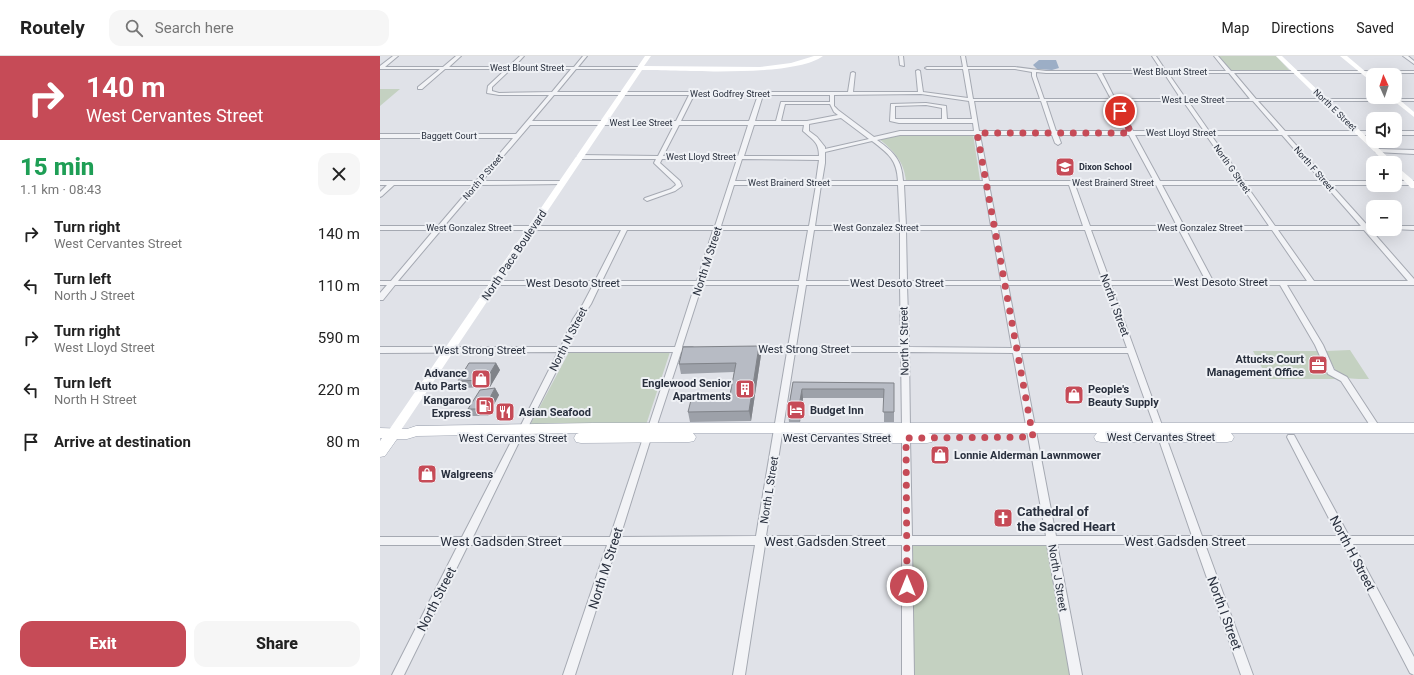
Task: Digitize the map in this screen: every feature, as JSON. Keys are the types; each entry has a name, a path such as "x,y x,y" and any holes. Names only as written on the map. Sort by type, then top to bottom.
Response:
{"main road":[{"path":"1316,436 1333,432 1371,432 1376,428"},
{"name":"West Cervantes Street","path":"393,433 411,438 520,433 1161,432 1414,428"},
{"name":"West Cervantes Street","path":"1161,432 1291,437 1414,436"},
{"name":"North Pace Boulevard","path":"380,452 393,433"}],"street":[{"path":"380,68 396,56"},
{"path":"420,88 459,56"},
{"path":"510,68 522,56"},
{"name":"North P Street","path":"380,298 585,56"},
{"name":"North Pace Boulevard","path":"393,433 496,283 648,56"},
{"path":"901,56 902,65"},
{"name":"North J Street","path":"963,56 1033,432 1051,541 1076,675"},
{"name":"North G Street","path":"1154,56 1311,282"},
{"name":"North F Street","path":"1216,56 1413,282"},
{"name":"North E Street","path":"1279,56 1383,156"},
{"path":"1343,56 1366,75"},
{"path":"1405,56 1414,63"},
{"name":"West Blount Street","path":"380,68 673,68 762,71 796,65 823,57"},
{"name":"West Godfrey Street","path":"510,68 490,87 489,92 499,94 921,94 971,100"},
{"name":"West Blount Street","path":"927,68 1015,68 1099,72 1414,72"},
{"path":"1034,70 1034,76 1058,144"},
{"path":"918,71 921,94"},
{"path":"850,94 853,72"},
{"path":"1099,72 1210,282"},
{"path":"647,199 673,190 678,186 678,182 657,165 692,94"},
{"name":"North M Street","path":"569,675 762,94"},
{"path":"778,123 783,103 831,103 832,94"},
{"name":"West Lee Street","path":"971,100 1366,99"},
{"name":"West Lee Street","path":"1402,99 1414,100"},
{"name":"North K Street","path":"831,103 841,116 872,138 895,158 900,170 902,183 908,675"},
{"path":"945,121 943,107 919,104 897,104 892,107 892,119 894,121 975,122"},
{"path":"1400,104 1414,115"},
{"name":"West Lee Street","path":"529,123 807,123 841,116"},
{"path":"807,123 806,132 815,138 822,154"},
{"name":"West Lloyd Street","path":"580,156 741,157 822,154 872,138 900,133 1366,133"},
{"path":"1402,133 1414,133"},
{"name":"Baggett Court","path":"380,136 517,136"},
{"path":"1378,151 1414,152"},
{"name":"North L Street","path":"739,675 822,154"},
{"path":"1402,174 1413,184"},
{"path":"380,183 562,183"},
{"path":"380,195 392,183"},
{"name":"West Brainerd Street","path":"733,183 1366,183"},
{"name":"North I Street","path":"1071,183 1247,675"},
{"path":"1402,183 1413,184"},
{"name":"West Gonzalez Street","path":"380,228 1365,228"},
{"name":"North N Street","path":"520,433 577,319 625,228"},
{"path":"1402,228 1414,228"},
{"path":"1282,282 1319,344 1332,372 1344,380 1376,428"},
{"name":"West Desoto Street","path":"380,283 1413,282"},
{"name":"West Strong Street","path":"380,350 701,349"},
{"name":"West Strong Street","path":"739,349 1017,349 1131,351"},
{"name":"North Street","path":"398,675 520,433"},
{"name":"North H Street","path":"1291,437 1414,669"},
{"name":"West Gadsden Street","path":"380,542 1414,540"}],"green space":[{"path":"1219,56 1276,56 1290,71 1231,71"},
{"path":"380,89 400,89 380,106"},
{"path":"897,134 973,134 980,180 906,181 903,168 897,157 889,147 878,138"},
{"path":"1350,350 1369,379 1351,378 1341,375 1337,372 1326,351"},
{"path":"1253,351 1318,351 1328,371 1336,379 1268,379"},
{"path":"569,352 670,352 646,425 529,427"},
{"path":"911,545 1048,545 1071,675 913,675"}],"water":[{"path":"1039,60 1056,60 1059,68 1052,70 1037,69 1033,65"}],"building":[{"path":"759,346 749,411 688,412 692,396 730,395 736,363 679,364 683,347"},
{"path":"469,363 496,363 486,380 458,381"},
{"path":"793,382 894,383 894,412 883,412 884,389 802,389 798,412 788,412"},
{"path":"495,388 484,409 468,409 480,390"}],"place":[{"name":"Dixon School","path":"1065,167"},
{"name":"Attucks Court Management Office","path":"1318,365"},
{"name":"Advance Auto Parts","path":"481,379"},
{"name":"Englewood Senior Apartments","path":"745,389"},
{"name":"People's Beauty Supply","path":"1074,395"},
{"name":"Kangaroo Express","path":"485,406"},
{"name":"Budget Inn","path":"796,410"},
{"name":"Asian Seafood","path":"505,412"},
{"name":"Lonnie Alderman Lawnmower","path":"940,455"},
{"name":"Walgreens","path":"427,474"},
{"name":"Cathedral of the Sacred Heart","path":"1003,518"}],"route":[{"path":"907,586 905,481 906,438 1033,437 977,133 1131,133 1120,111"}]}
